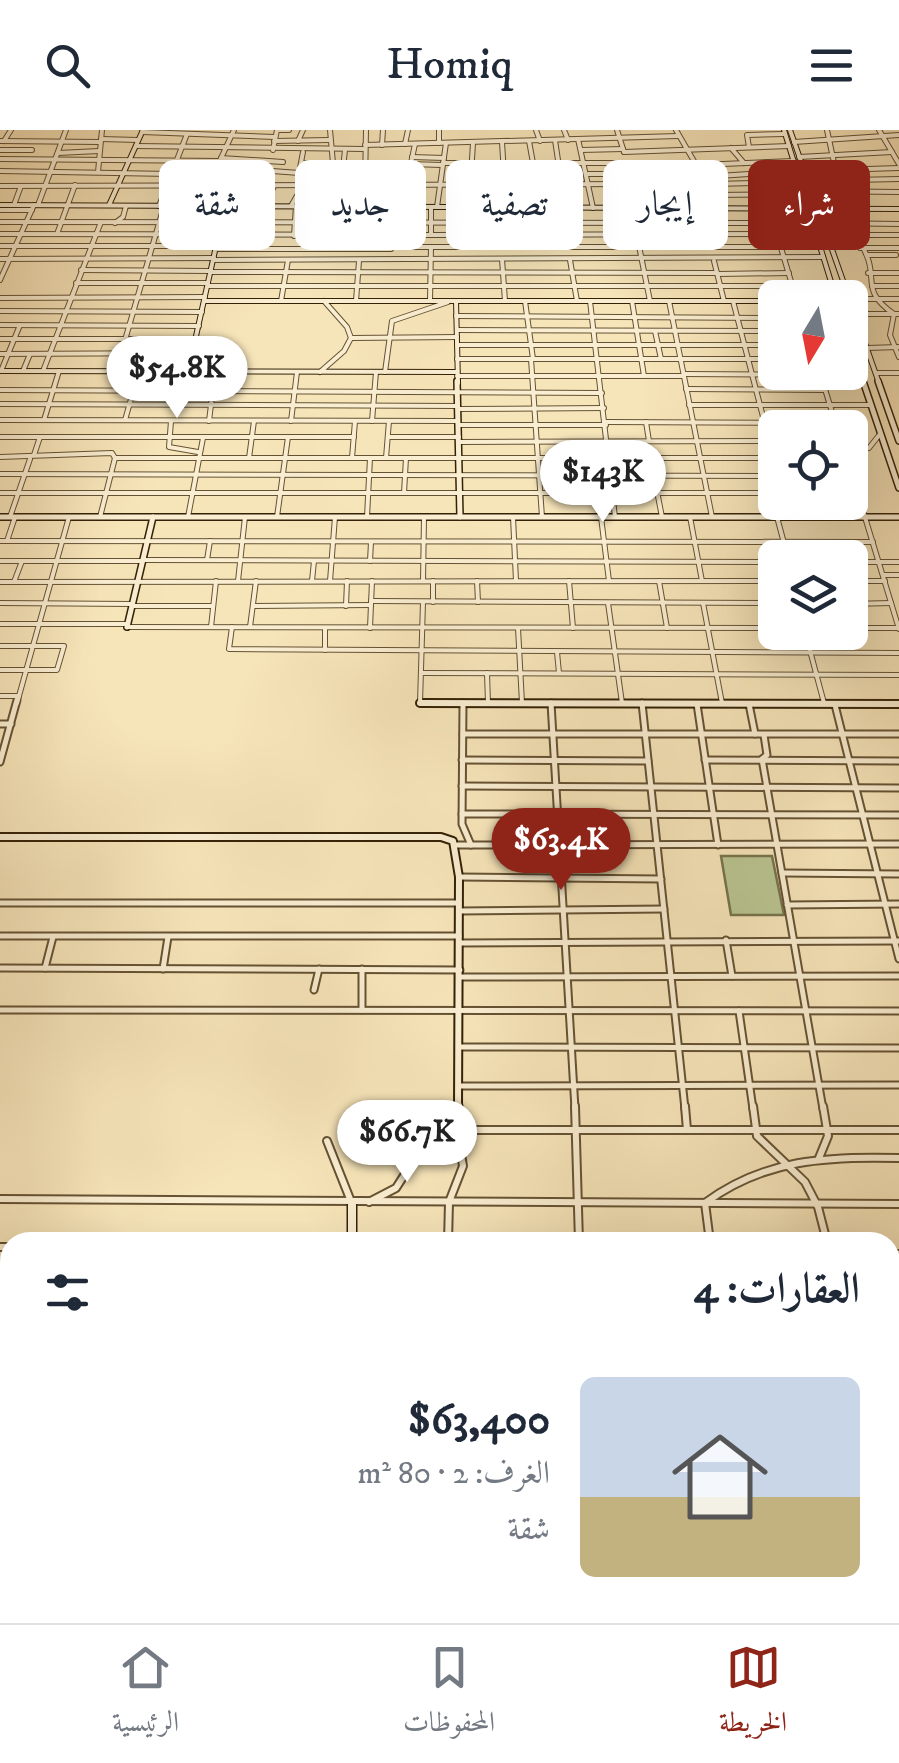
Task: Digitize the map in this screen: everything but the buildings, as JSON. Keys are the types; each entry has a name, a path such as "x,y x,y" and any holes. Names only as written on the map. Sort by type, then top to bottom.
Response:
{"street":[{"path":"0,280 46,186 66,130"},
{"path":"98,172 102,130"},
{"path":"273,150 277,130 288,130"},
{"path":"298,141 303,130"},
{"path":"330,130 332,160"},
{"path":"364,160 366,130"},
{"path":"382,130 382,144"},
{"path":"406,144 408,130"},
{"path":"439,130 439,143"},
{"path":"473,160 476,130"},
{"path":"510,130 512,142"},
{"path":"536,130 540,140"},
{"path":"564,130 568,140"},
{"path":"588,130 591,139"},
{"path":"618,130 627,160"},
{"path":"676,130 693,160"},
{"path":"827,130 833,160"},
{"path":"870,168 899,166 879,130"},
{"path":"108,206 142,131 329,140"},
{"path":"0,134 10,132"},
{"path":"2,141 10,132"},
{"path":"188,132 176,160 264,160"},
{"path":"749,147 746,133 787,132 796,159"},
{"path":"220,159 233,133"},
{"path":"582,150 731,148 899,135"},
{"path":"2,141 100,141 304,151 382,144 678,136"},
{"path":"555,140 558,160"},
{"path":"578,140 593,208"},
{"path":"529,141 532,160"},
{"path":"29,159 36,142"},
{"path":"502,142 504,160"},
{"path":"431,234 446,143"},
{"path":"411,160 416,144"},
{"path":"728,164 894,153 899,147"},
{"path":"731,148 744,163"},
{"path":"0,150 32,150"},
{"path":"343,160 345,150"},
{"path":"58,153 98,151"},
{"path":"275,180 288,151"},
{"path":"302,160 304,151"},
{"path":"412,157 444,162"},
{"path":"0,159 159,160"},
{"path":"275,161 283,162"},
{"path":"426,163 444,162"},
{"path":"584,164 603,166"},
{"path":"0,171 159,173"},
{"path":"275,171 295,173"},
{"path":"58,234 67,205 86,172"},
{"path":"587,174 603,172"},
{"path":"870,180 899,180"},
{"path":"583,184 603,184"},
{"path":"426,185 446,185"},
{"path":"0,186 159,186"},
{"path":"14,205 21,186"},
{"path":"870,192 899,192"},
{"path":"115,222 123,216 126,206"},
{"path":"0,207 159,206"},
{"path":"275,206 294,206 295,214"},
{"path":"0,207 34,207"},
{"path":"426,207 446,207"},
{"path":"583,208 603,208"},
{"path":"870,209 899,209"},
{"path":"116,372 159,217"},
{"path":"0,222 158,223"},
{"path":"44,371 101,222"},
{"path":"426,223 446,223"},
{"path":"870,224 899,224"},
{"path":"275,244 277,236 294,236 295,229"},
{"path":"0,234 159,235"},
{"path":"426,234 446,234"},
{"path":"870,235 899,235"},
{"path":"0,246 159,246"},
{"path":"50,258 55,246"},
{"path":"426,246 446,246"},
{"path":"430,301 431,246"},
{"path":"583,246 603,246"},
{"path":"587,246 588,258"},
{"path":"862,250 867,255 898,258 896,248 870,248"},
{"path":"188,372 215,250"},
{"path":"304,260 306,250"},
{"path":"391,250 391,260"},
{"path":"541,250 542,258"},
{"path":"609,250 610,258"},
{"path":"640,250 650,301"},
{"path":"697,250 699,259"},
{"path":"726,250 729,259"},
{"path":"783,250 792,280"},
{"path":"821,250 830,280"},
{"path":"831,250 843,280"},
{"path":"867,255 868,273 877,299 896,314"},
{"path":"0,258 359,261 823,257"},
{"path":"570,258 576,301"},
{"path":"502,259 505,301"},
{"path":"714,259 724,301"},
{"path":"281,301 288,260"},
{"path":"356,301 359,261"},
{"path":"81,270 790,274"},
{"path":"391,286 392,273"},
{"path":"868,273 899,273"},
{"path":"76,283 758,286"},
{"path":"871,286 899,286"},
{"path":"0,298 758,301"},
{"path":"26,312 30,298"},
{"path":"868,299 899,299"},
{"path":"320,372 344,351 351,338 347,327 324,301"},
{"path":"453,301 460,517"},
{"path":"385,372 392,321 453,301"},
{"path":"525,301 542,517"},
{"path":"590,301 615,517"},
{"path":"632,301 644,376"},
{"path":"669,301 712,517"},
{"path":"733,301 761,410"},
{"path":"0,311 202,312"},
{"path":"868,314 896,314"},
{"path":"896,314 890,335 899,357"},
{"path":"456,316 758,318"},
{"path":"0,325 198,326"},
{"path":"20,325 1,371 758,374"},
{"path":"457,337 528,330 758,331"},
{"path":"655,331 661,359"},
{"path":"351,338 457,337 530,345 758,345"},
{"path":"0,340 196,340"},
{"path":"78,354 82,340"},
{"path":"897,347 868,351 899,442"},
{"path":"0,354 192,353"},
{"path":"24,371 30,354"},
{"path":"457,359 758,359"},
{"path":"868,368 899,373"},
{"path":"44,420 59,371"},
{"path":"125,420 139,372"},
{"path":"161,390 166,372"},
{"path":"209,421 215,372"},
{"path":"291,421 297,372"},
{"path":"372,421 376,372"},
{"path":"686,389 758,389"},
{"path":"0,390 602,392"},
{"path":"10,390 2,404 604,408"},
{"path":"32,405 37,390"},
{"path":"825,390 831,410"},
{"path":"865,390 899,488"},
{"path":"689,405 870,405"},
{"path":"886,406 899,406"},
{"path":"0,420 758,423"},
{"path":"84,437 88,420"},
{"path":"171,421 169,447 200,455"},
{"path":"248,458 254,421"},
{"path":"352,458 356,421"},
{"path":"386,458 389,421"},
{"path":"646,422 649,441"},
{"path":"868,447 880,434"},
{"path":"0,437 354,437"},
{"path":"40,437 4,540 758,542"},
{"path":"100,517 116,437"},
{"path":"277,517 288,437"},
{"path":"388,437 758,441"},
{"path":"188,517 203,438"},
{"path":"0,457 758,459"},
{"path":"367,517 370,458"},
{"path":"404,493 406,458"},
{"path":"890,462 899,466"},
{"path":"0,474 758,476"},
{"path":"654,476 662,517"},
{"path":"0,493 758,493"},
{"path":"0,517 758,517"},
{"path":"0,762 68,517"},
{"path":"128,626 153,517"},
{"path":"238,581 245,517"},
{"path":"330,581 335,517"},
{"path":"423,581 424,517"},
{"path":"512,517 516,581"},
{"path":"601,517 608,581"},
{"path":"690,517 702,581"},
{"path":"868,517 899,517"},
{"path":"866,520 899,628 868,628"},
{"path":"208,560 210,541"},
{"path":"370,561 371,542"},
{"path":"312,581 314,560"},
{"path":"0,561 758,562"},
{"path":"14,582 22,561"},
{"path":"868,562 899,562"},
{"path":"868,580 899,575"},
{"path":"210,628 216,581"},
{"path":"250,628 256,581"},
{"path":"346,606 347,581"},
{"path":"370,628 372,581"},
{"path":"433,581 433,602"},
{"path":"476,581 478,602"},
{"path":"569,581 574,628"},
{"path":"659,581 667,628"},
{"path":"0,582 758,581"},
{"path":"423,602 420,702 899,704"},
{"path":"608,603 622,703"},
{"path":"703,603 722,704"},
{"path":"254,606 758,603"},
{"path":"0,604 213,606"},
{"path":"868,604 891,604"},
{"path":"0,624 758,628"},
{"path":"232,628 229,650 899,653"},
{"path":"325,628 325,650"},
{"path":"518,628 522,703"},
{"path":"0,646 64,646 57,670 0,670"},
{"path":"557,651 559,674"},
{"path":"811,652 824,704"},
{"path":"421,672 899,676"},
{"path":"487,673 488,703"},
{"path":"0,696 19,696"},
{"path":"463,703 462,814 472,845"},
{"path":"551,703 577,1130 579,1232"},
{"path":"642,703 687,1130"},
{"path":"697,704 718,844"},
{"path":"748,704 755,734"},
{"path":"835,704 899,959"},
{"path":"0,724 11,724"},
{"path":"463,734 899,734"},
{"path":"762,759 767,756 764,734"},
{"path":"762,759 826,1130 827,1142 819,1158"},
{"path":"462,760 648,760"},
{"path":"705,760 899,761"},
{"path":"462,786 899,788"},
{"path":"462,814 899,815"},
{"path":"0,837 440,837 456,845 899,844"},
{"path":"448,1232 448,1202 463,1166 459,1133 456,845"},
{"path":"782,873 899,874"},
{"path":"459,877 660,880"},
{"path":"0,903 664,909"},
{"path":"787,905 899,904"},
{"path":"0,936 566,943 897,941"},
{"path":"45,968 53,936"},
{"path":"163,969 168,936"},
{"path":"726,940 732,976"},
{"path":"0,968 899,976"},
{"path":"314,990 318,969"},
{"path":"362,970 362,1010"},
{"path":"0,1010 899,1011"},
{"path":"739,1011 758,1136 791,1162 820,1204 824,1232"},
{"path":"459,1046 899,1048"},
{"path":"460,1086 899,1085"},
{"path":"366,1204 396,1188 421,1149 459,1133 899,1130"},
{"path":"328,1141 352,1204 352,1232"},
{"path":"705,1203 740,1177 791,1162 899,1158"},
{"path":"0,1200 899,1204"},
{"path":"705,1203 709,1232"},
{"path":"0,1488 0,1518"}],"green space":[{"path":"721,856 772,856 784,915 731,915"}]}
